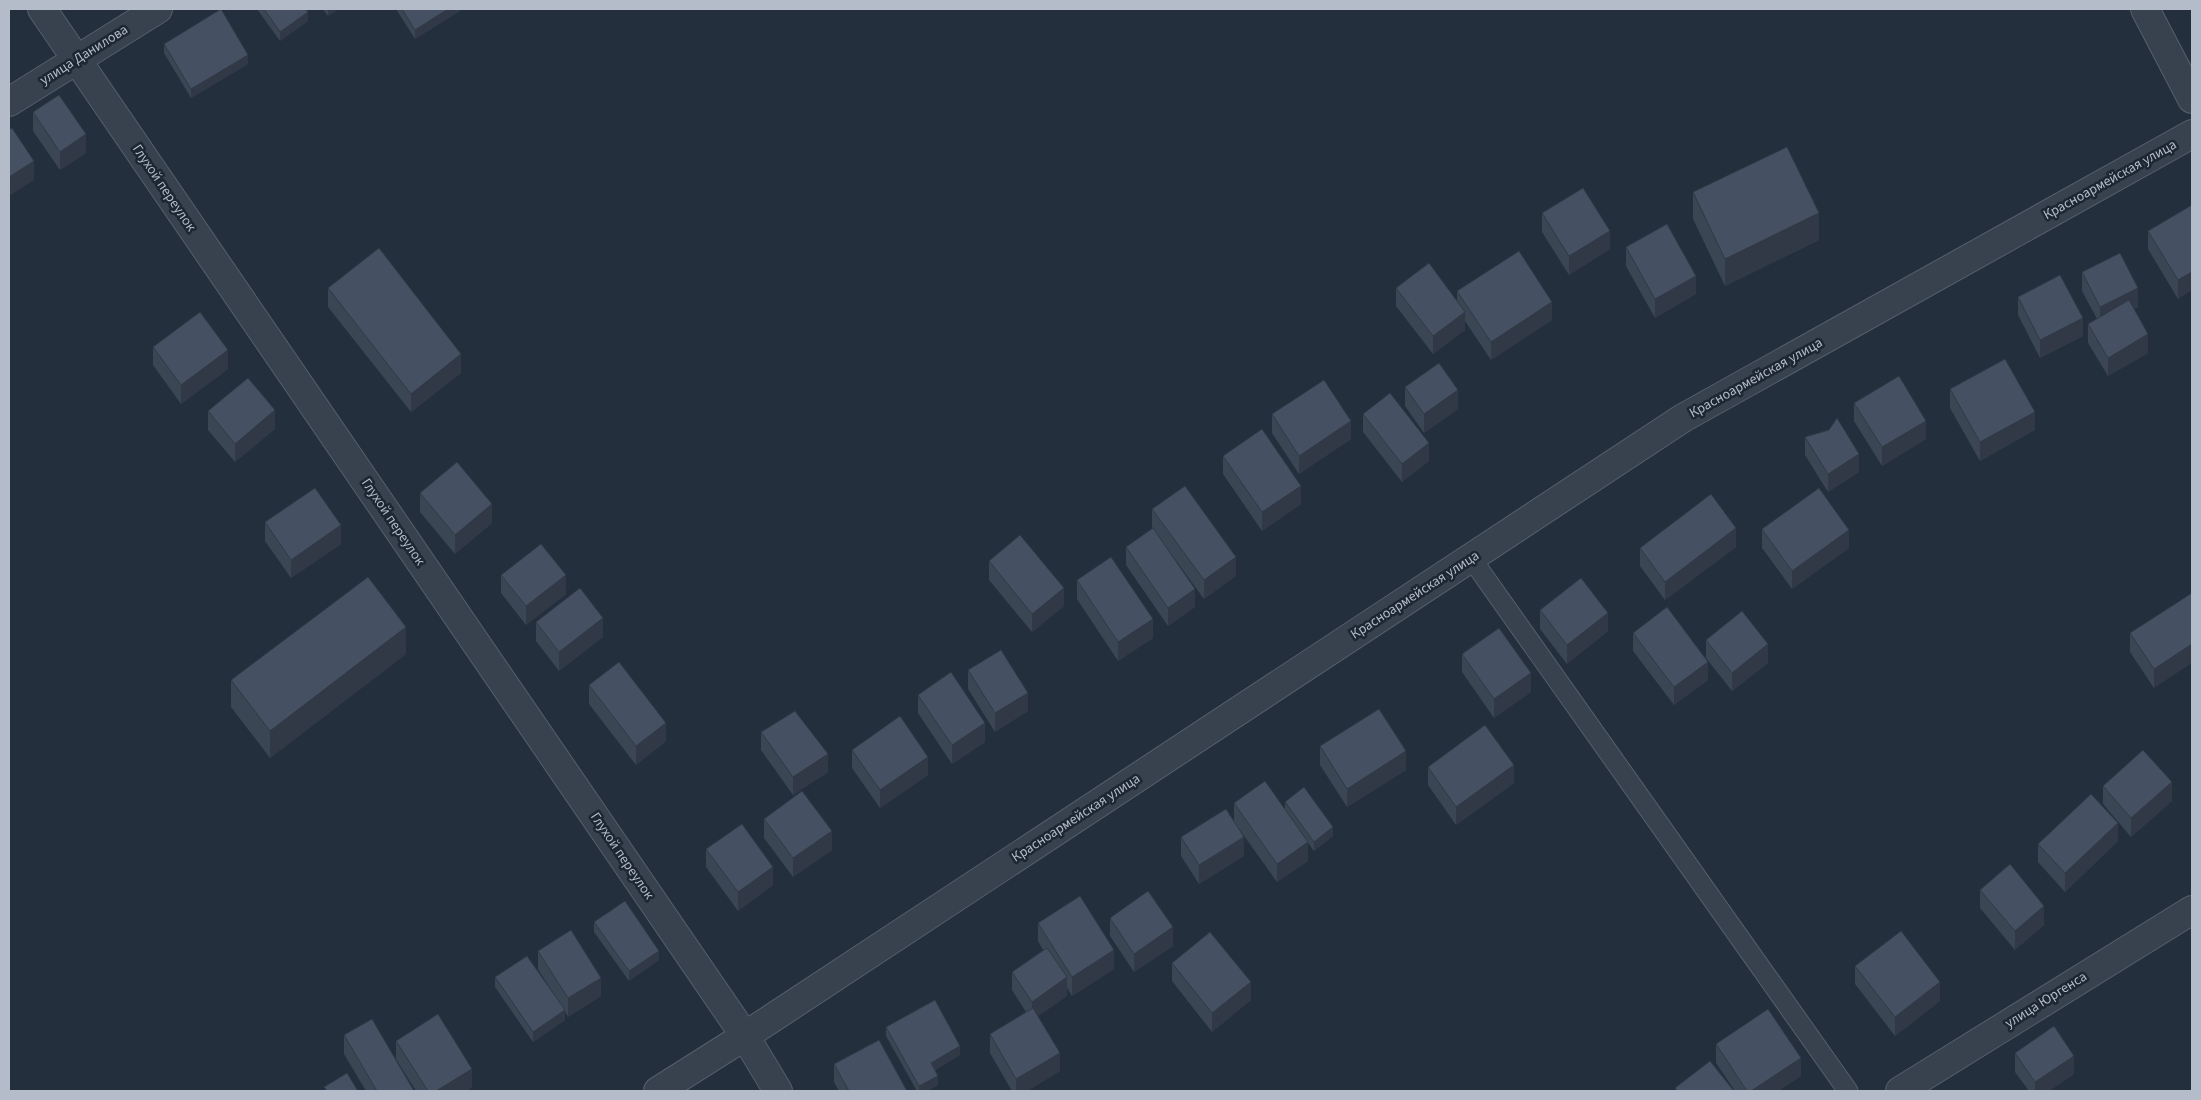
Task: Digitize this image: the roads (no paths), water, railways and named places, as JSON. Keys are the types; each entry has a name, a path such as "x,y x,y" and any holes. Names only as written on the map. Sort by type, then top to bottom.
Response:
{"street":[{"name":"Глухой переулок","path":"42,9 745,1036 778,1091"},
{"name":"улица Данилова","path":"9,102 158,9"},
{"path":"2145,9 2192,99"},
{"name":"Красноармейская улица","path":"658,1091 745,1036 1683,418 2192,134"},
{"name":"улица Юргенса","path":"1900,1091 2192,910"}],"lane":[{"path":"1471,558 1848,1091"}]}
